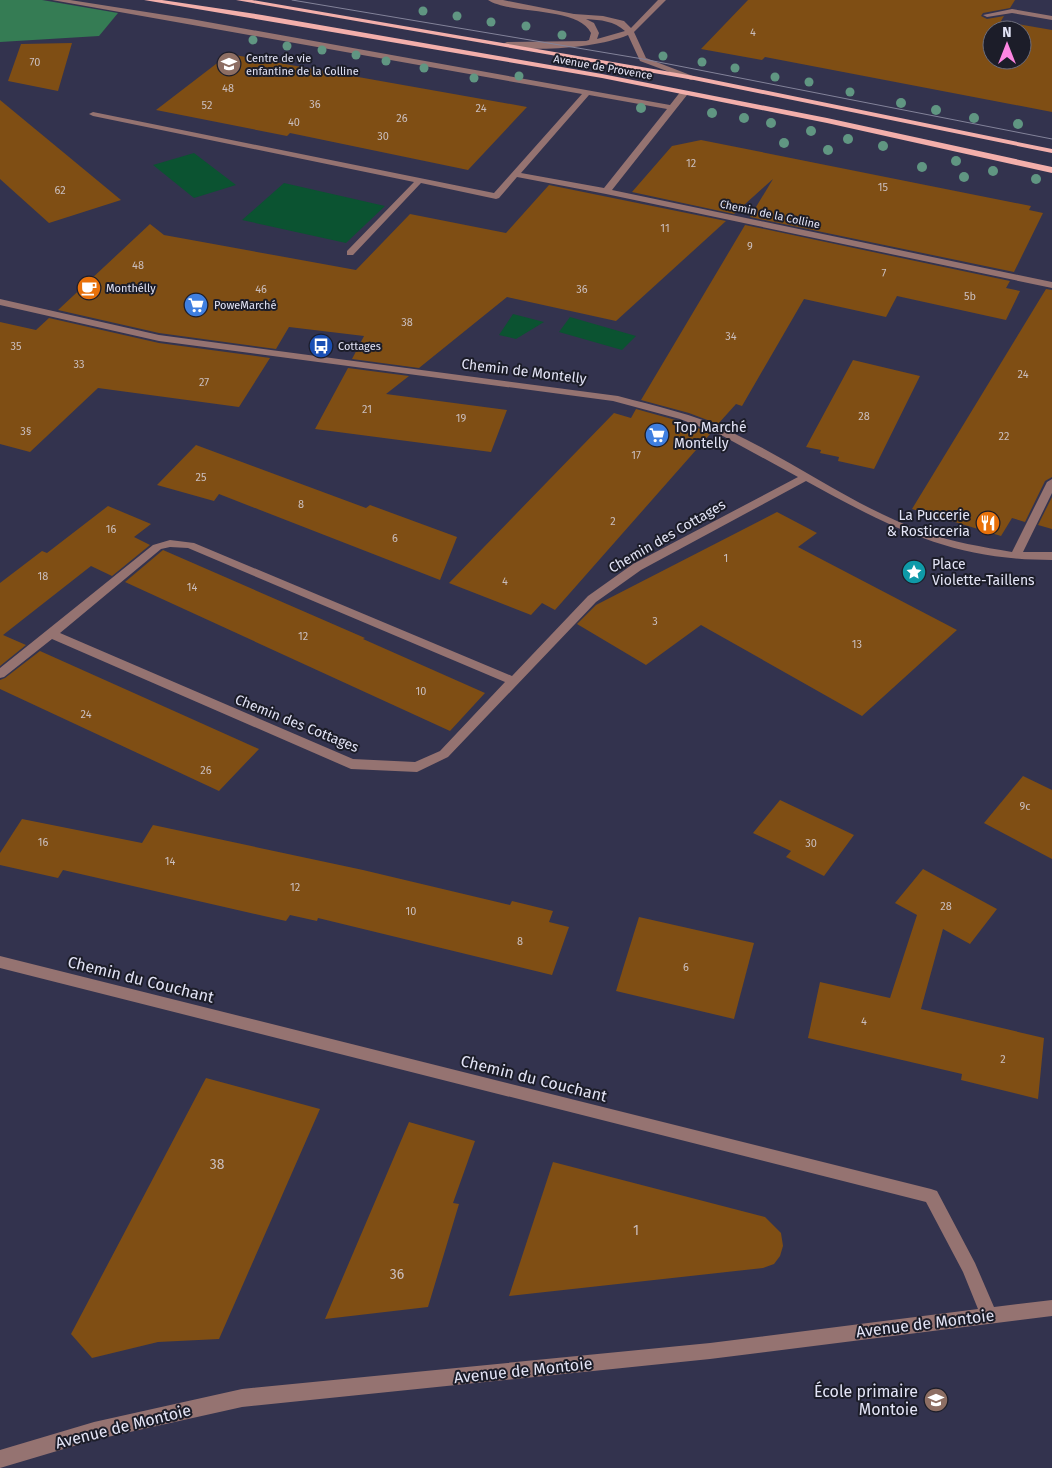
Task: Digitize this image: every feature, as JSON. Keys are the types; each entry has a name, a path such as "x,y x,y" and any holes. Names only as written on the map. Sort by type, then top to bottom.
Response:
{"main road":[{"name":"Avenue de Provence","path":"148,0 419,44 684,93 1052,170"},
{"name":"Avenue de Provence","path":"240,0 507,44 694,78 1052,151"}],"street":[{"path":"56,0 191,21 672,108"},
{"name":"Avenue de Provence","path":"492,0 574,16 603,18 620,23 630,31 643,59 694,78"},
{"name":"Avenue de Provence","path":"507,44 562,45 610,38 630,31 662,0"},
{"path":"988,14 1012,11 1052,18"},
{"name":"Avenue de Provence","path":"574,16 591,26 595,33 592,41"},
{"path":"92,114 496,196 588,92"},
{"path":"606,191 684,93"},
{"name":"Chemin de la Colline","path":"515,174 606,191 1052,285"},
{"path":"350,253 420,180"},
{"name":"Chemin de Montelly","path":"0,302 159,338 305,359 614,398 684,416 724,433 878,516 919,534 949,544 1016,556 1052,556"},
{"name":"Chemin des Cottages","path":"51,634 351,764 417,767 444,754 592,598 637,567 806,477"},
{"path":"1016,556 1052,482"},
{"path":"0,674 157,548 170,543 190,545 513,681"},
{"name":"Chemin du Couchant","path":"0,962 931,1196 969,1268 989,1314"},
{"name":"Avenue de Montoie","path":"0,1459 94,1430 242,1398 710,1351 989,1314 1052,1308"}],"green space":[{"path":"0,0 42,0 118,13 99,36 0,42"},
{"path":"194,153 236,185 194,198 153,165"},
{"path":"284,183 385,206 346,243 242,220"},
{"path":"513,314 544,322 516,339 499,335"},
{"path":"570,317 636,336 622,350 559,332"}],"building":[{"path":"748,0 1015,0 1010,8 983,13 981,16 987,19 1004,16 1002,20 982,20 982,70 1032,70 1032,26 1052,30 1052,112 765,57 762,60 701,49"},
{"path":"72,43 58,91 8,81 21,44"},
{"path":"229,54 527,107 468,170 290,133 287,136 156,110"},
{"path":"0,100 121,200 49,223 0,179"},
{"path":"701,140 1031,206 1029,210 1043,213 1014,272 750,217 773,179 734,214 632,192 672,146"},
{"path":"549,185 726,221 616,321 507,297 419,368 352,359 364,336 289,327 276,349 159,333 58,310 150,224 164,235 356,270 410,214 506,233"},
{"path":"745,225 1010,281 1006,288 1020,291 1006,320 897,296 886,317 804,299 742,406 736,404 718,424 689,413 641,400"},
{"path":"1046,289 1052,290 1052,477 1045,481 1025,522 1012,518 1001,536 912,509"},
{"path":"49,318 159,343 270,358 239,407 98,388 30,452 0,444 0,322 36,330"},
{"path":"853,360 920,376 874,469 838,461 839,457 820,453 821,450 806,447"},
{"path":"348,368 409,376 386,394 507,410 491,452 315,429"},
{"path":"636,409 679,421 711,433 555,610 542,603 531,615 449,583 614,413 631,418"},
{"path":"196,445 366,508 370,505 457,537 440,580 219,494 214,501 157,485"},
{"path":"1052,497 1052,529 1038,525"},
{"path":"108,506 151,524 134,537 150,545 112,576 91,566 3,635 26,645 0,666 0,583 42,551 47,553"},
{"path":"777,512 817,533 798,547 957,630 862,716 701,625 646,665 577,624 596,605"},
{"path":"163,550 365,638 363,639 485,693 450,731 125,582"},
{"path":"40,651 259,749 219,791 0,689 0,680"},
{"path":"1023,776 1052,790 1052,859 984,823"},
{"path":"780,800 854,835 824,876 786,857 791,851 753,833"},
{"path":"22,819 142,843 153,825 363,870 510,905 512,901 553,911 549,922 569,927 552,975 318,918 317,921 290,915 286,921 63,870 58,878 0,865 0,853"},
{"path":"923,869 997,909 970,944 943,929 921,1009 1044,1038 1038,1099 961,1080 962,1074 808,1038 820,982 890,998 917,915 895,903"},
{"path":"639,917 754,943 734,1019 616,991"},
{"path":"206,1078 320,1109 219,1339 158,1342 92,1358 71,1334"},
{"path":"409,1122 475,1141 453,1203 459,1204 428,1307 325,1319"},
{"path":"553,1162 765,1217 781,1233 783,1246 780,1256 774,1264 763,1268 509,1296"}],"tram line":[{"path":"292,0 643,59 1052,139"}],"place":[{"name":"Centre de vie enfantine de la Colline","path":"229,64"},
{"name":"Monthélly","path":"89,288"},
{"name":"PoweMarché","path":"196,305"},
{"name":"Cottages","path":"321,346"},
{"name":"Top Marché Montelly","path":"657,435"},
{"name":"La Puccerie & Rosticceria","path":"988,523"},
{"name":"Place Violette-Taillens","path":"914,572"},
{"name":"École primaire Montoie","path":"936,1400"}]}
